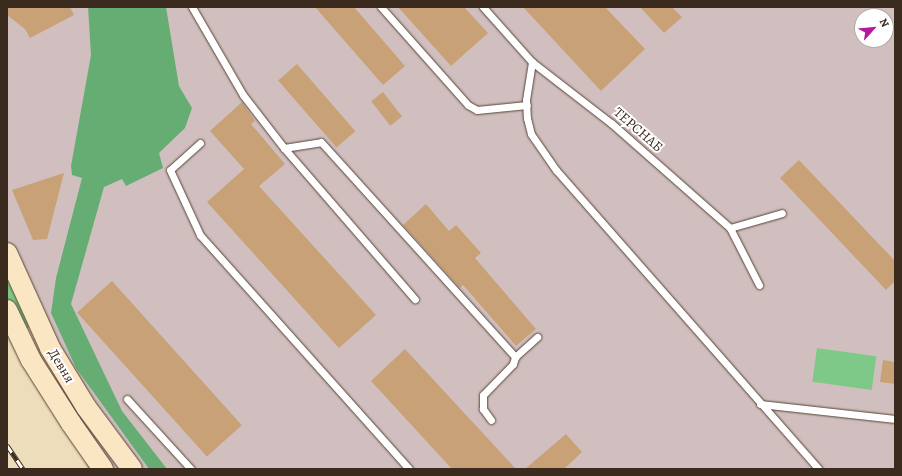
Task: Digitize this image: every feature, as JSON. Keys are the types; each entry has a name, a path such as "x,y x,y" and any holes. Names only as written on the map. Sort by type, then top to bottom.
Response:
{"main road":[{"name":"Девня","path":"7,253 50,348 86,406 132,469"},
{"name":"Девня","path":"7,310 31,360 71,423 103,469"}],"lane":[{"path":"192,7 243,95 284,148 415,299"},
{"path":"382,7 468,105 477,110 527,105"},
{"name":"ТЕРСНАБ","path":"483,7 532,62 611,123 730,228 759,285"},
{"path":"532,62 527,105 531,134 556,170 760,404 819,469"},
{"path":"284,148 321,142 515,357"},
{"path":"200,143 170,170 200,234 409,469"},
{"path":"730,228 782,214"},
{"path":"491,420 483,409 484,395 513,364 515,357 537,337"},
{"path":"127,399 191,469"},
{"path":"760,404 895,419"}],"shaded area":[{"path":"7,7 895,7 895,469 88,469 7,239"}],"green space":[{"path":"88,7 166,7 179,86 192,108 185,128 159,153 163,168 126,186 122,179 104,187 71,304 122,411 167,469 149,469 76,368 51,313 56,278 82,178 72,175 71,166 91,55"},
{"path":"7,253 38,322 18,334 7,310"},
{"path":"817,348 876,356 872,390 812,382"}],"building":[{"path":"7,7 70,7 74,15 30,38 25,29 7,15"},
{"path":"315,7 354,7 405,66 383,85"},
{"path":"398,7 464,7 488,33 451,66"},
{"path":"523,7 605,7 645,49 601,91"},
{"path":"640,7 672,7 682,17 664,33"},
{"path":"297,64 355,131 337,148 278,80"},
{"path":"383,92 402,116 390,126 371,101"},
{"path":"242,102 255,121 251,124 285,164 259,186 376,315 339,348 207,202 244,169 210,131"},
{"path":"799,160 895,261 895,281 886,290 780,178"},
{"path":"64,173 47,239 33,240 12,190"},
{"path":"426,204 449,231 456,225 481,253 475,258 536,329 516,346 463,285 460,288 403,225"},
{"path":"112,281 242,425 207,457 77,312"},
{"path":"405,349 516,469 452,469 371,381"},
{"path":"883,360 895,362 895,384 880,382"},
{"path":"566,434 582,452 564,469 525,469"}],"railway":[{"path":"7,445 23,469"}]}
